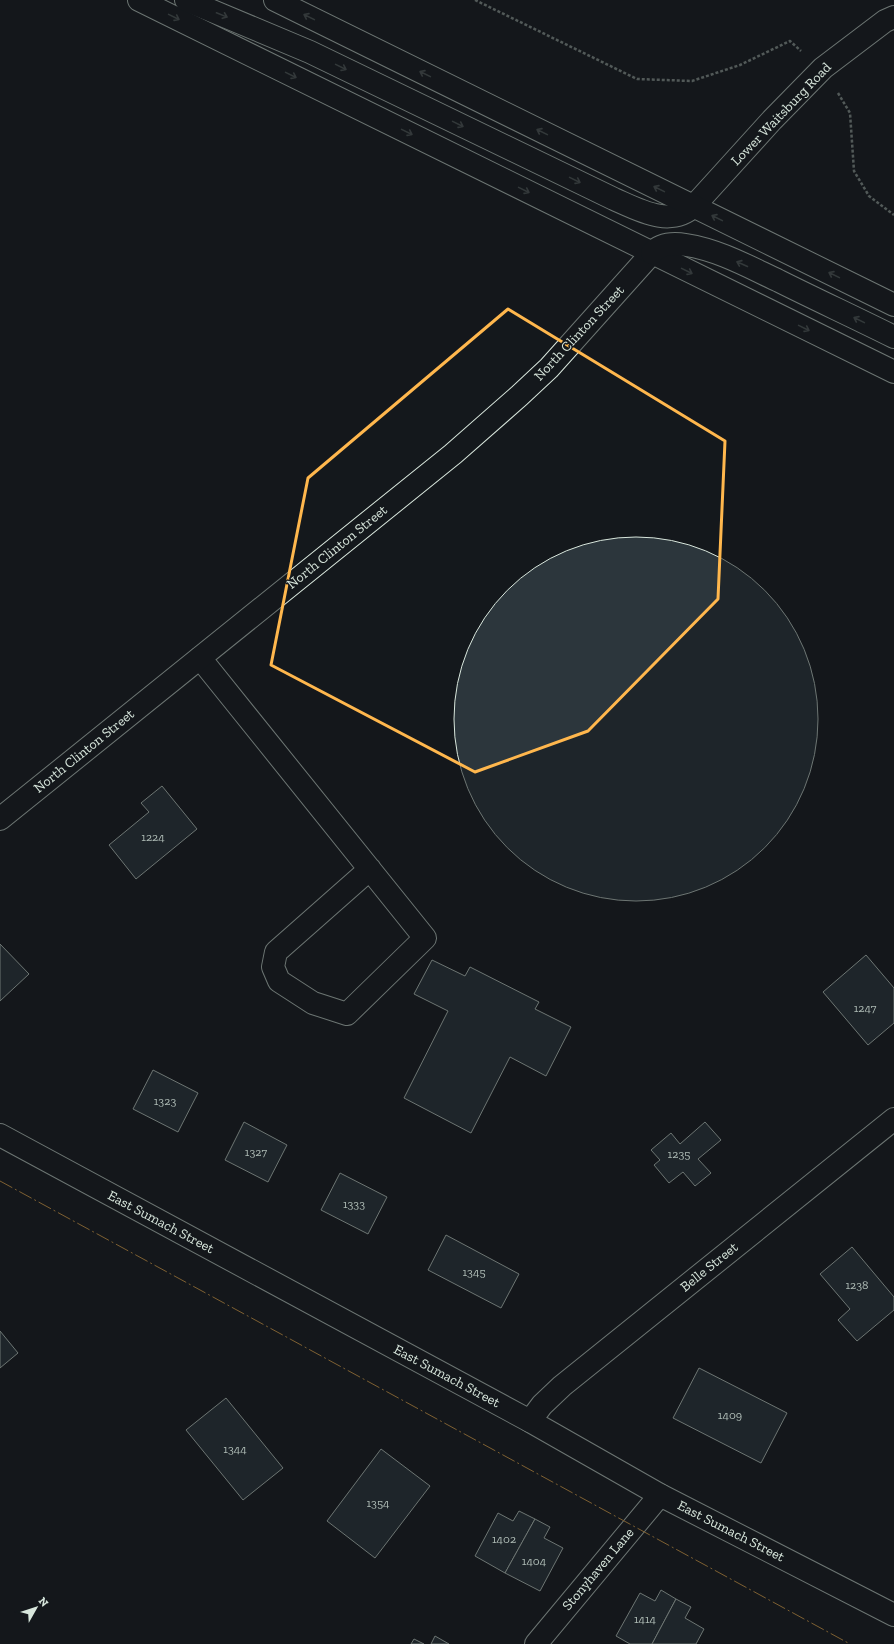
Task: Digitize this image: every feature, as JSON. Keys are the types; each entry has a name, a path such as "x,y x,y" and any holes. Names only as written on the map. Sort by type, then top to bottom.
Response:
{"main road":[{"path":"139,0 894,372"},
{"path":"186,0 310,52 614,199 645,212 670,217 686,212 694,206"},
{"path":"275,0 894,305"},
{"name":"Lower Waitsburg Road","path":"694,206 772,120 823,68 891,24"},
{"name":"North Clinton Street","path":"0,819 453,454 519,396 563,352 659,248 670,244 703,248 742,264 894,337"},
{"path":"200,658 426,938 347,1014 313,1003 279,981 273,967 276,952 370,869"},
{"name":"Belle Street","path":"530,1421 542,1405 562,1386 894,1119"},
{"name":"East Sumach Street","path":"0,1136 530,1421 660,1495 894,1615"},
{"name":"Stonyhaven Lane","path":"536,1644 660,1495"}],"path":[{"path":"475,0 637,79 692,81 740,65 790,41 823,68 850,113 854,171 870,196 894,215"}],"highlighted area":[{"path":"508,309 725,441 718,599 588,731 475,772 271,665 308,478"}],"building":[{"path":"636,537 672,540 706,551 722,558 752,578 765,590 777,603 797,633 804,649 815,683 818,719 815,755 804,789 797,805 777,835 765,848 752,860 722,880 706,887 672,898 636,901 600,898 566,887 550,880 520,860 507,848 495,835 475,805 468,789 457,755 454,719 457,683 468,649 475,633 495,603 507,590 520,578 550,558 566,551 600,540"},
{"path":"162,786 197,829 136,879 109,845 149,812 141,803"},
{"path":"0,944 29,974 0,1001"},
{"path":"866,955 894,988 894,1023 868,1045 823,992"},
{"path":"432,960 465,976 470,967 539,1002 535,1009 571,1027 546,1076 510,1057 471,1133 404,1098 448,1011 414,994"},
{"path":"153,1070 198,1093 178,1132 133,1109"},
{"path":"244,1122 287,1145 268,1182 225,1160"},
{"path":"705,1122 721,1140 698,1159 711,1173 695,1186 683,1172 669,1183 654,1165 660,1160 651,1150 671,1133 680,1144"},
{"path":"340,1173 387,1197 368,1234 321,1210"},
{"path":"446,1235 519,1274 501,1308 428,1270"},
{"path":"852,1247 894,1297 894,1310 857,1341 838,1320 850,1309 820,1274"},
{"path":"0,1331 18,1353 0,1368"},
{"path":"699,1368 787,1413 761,1463 673,1418"},
{"path":"226,1398 283,1468 243,1500 186,1430"},
{"path":"381,1449 430,1486 375,1558 327,1521"},
{"path":"519,1511 535,1519 505,1573 475,1556 498,1513 513,1521"},
{"path":"535,1519 550,1527 544,1538 563,1548 540,1591 505,1573"},
{"path":"661,1590 676,1599 652,1644 630,1644 616,1636 640,1593 655,1601"},
{"path":"676,1599 691,1607 685,1618 704,1629 696,1644 652,1644"},
{"path":"435,1636 449,1644 431,1644"},
{"path":"414,1639 424,1644 411,1644"}],"power":[{"path":"0,1181 850,1644"}]}
